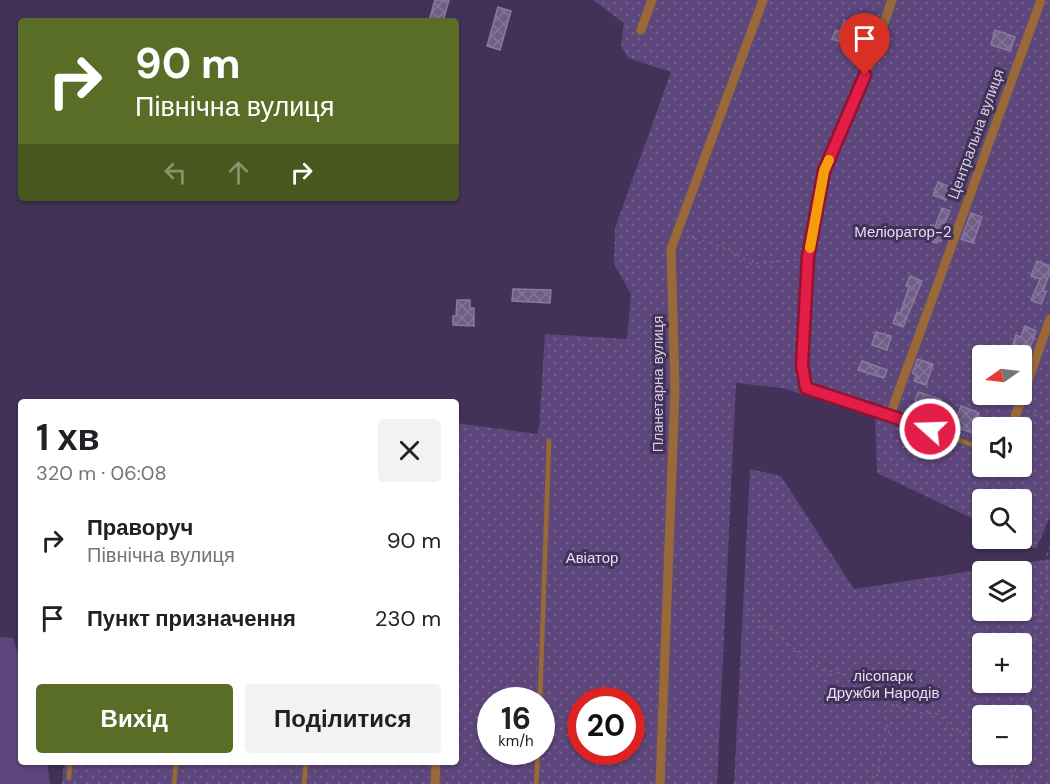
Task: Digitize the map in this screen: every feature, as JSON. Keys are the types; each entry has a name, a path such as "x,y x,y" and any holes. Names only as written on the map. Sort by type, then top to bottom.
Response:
{"street":[{"path":"640,30 652,0"},
{"name":"Планетарна вулиця","path":"660,784 675,388 671,249 763,0"},
{"path":"806,388 802,365 808,261 824,171 873,55 892,0"},
{"name":"Центральна вулиця","path":"890,415 1041,0"},
{"path":"1015,417 1050,319"},
{"path":"435,784 436,765"}],"lane":[{"path":"806,388 972,444"},
{"path":"540,687 549,441"},
{"path":"69,778 70,765"},
{"path":"174,784 176,765"},
{"path":"304,784 306,765"},
{"path":"537,784 538,765"}],"path":[{"path":"677,232 680,236 699,239 741,255 751,264 784,260 808,261"},
{"path":"1018,407 1050,422"},
{"path":"1026,705 1034,639 1047,584 1047,555 1050,547"},
{"path":"748,609 764,627 779,633 787,644 822,670 863,677 880,694 885,703 886,724 890,729 881,752 876,784"},
{"path":"885,703 919,713 935,713 952,729 972,735"},
{"path":"1007,784 1016,765"}],"green space":[{"path":"593,0 1050,0 1050,517 1036,549 1032,547 1032,489 972,489 972,518 877,473 875,418 783,388 736,383 717,784 62,784 64,765 459,765 459,423 537,434 545,334 627,339 631,294 614,264 615,228 671,72 628,58 621,46 624,23"},
{"name":"лісопарк Дружби Народів","path":"750,469 781,476 854,589 972,571 972,621 1032,621 1032,562 1050,559 1050,784 734,784"},
{"path":"0,637 13,638 18,653 18,765 47,765 50,784 0,784"}],"building":[{"path":"435,0 449,0 444,18 430,18"},
{"path":"498,7 511,11 500,50 487,46"},
{"path":"844,20 853,24 844,43 832,39 836,30 840,32"},
{"path":"995,30 1015,37 1010,51 991,45"},
{"path":"938,182 950,187 946,200 933,195"},
{"path":"942,208 950,211 942,230 945,230 941,241 938,240 936,243 926,240 931,225 935,227"},
{"path":"971,213 982,217 973,243 961,239"},
{"path":"1037,261 1050,266 1043,291 1046,292 1041,304 1031,300 1040,279 1031,276"},
{"path":"910,276 922,281 903,327 893,323 897,312 900,314 909,287 906,286"},
{"path":"513,289 551,290 550,303 512,301"},
{"path":"457,300 470,300 470,308 474,308 474,326 453,325"},
{"path":"1025,326 1036,331 1031,345 1013,344 1016,335 1021,337"},
{"path":"876,332 891,336 887,350 872,345"},
{"path":"917,359 933,364 926,385 914,381 917,375 912,373"},
{"path":"862,361 887,370 884,378 858,370"},
{"path":"918,392 941,399 937,412 914,405"},
{"path":"961,406 979,413 978,417 972,417 972,433 958,428 959,424 955,423"}],"slow traffic":[{"path":"810,248 824,171 829,160"}],"route":[{"path":"865,75 824,171 808,257 802,365 806,388 830,398 930,429"}],"park label":[{"name":"Меліоратор-2","path":"903,232"},
{"name":"Авіатор","path":"592,558"}]}
